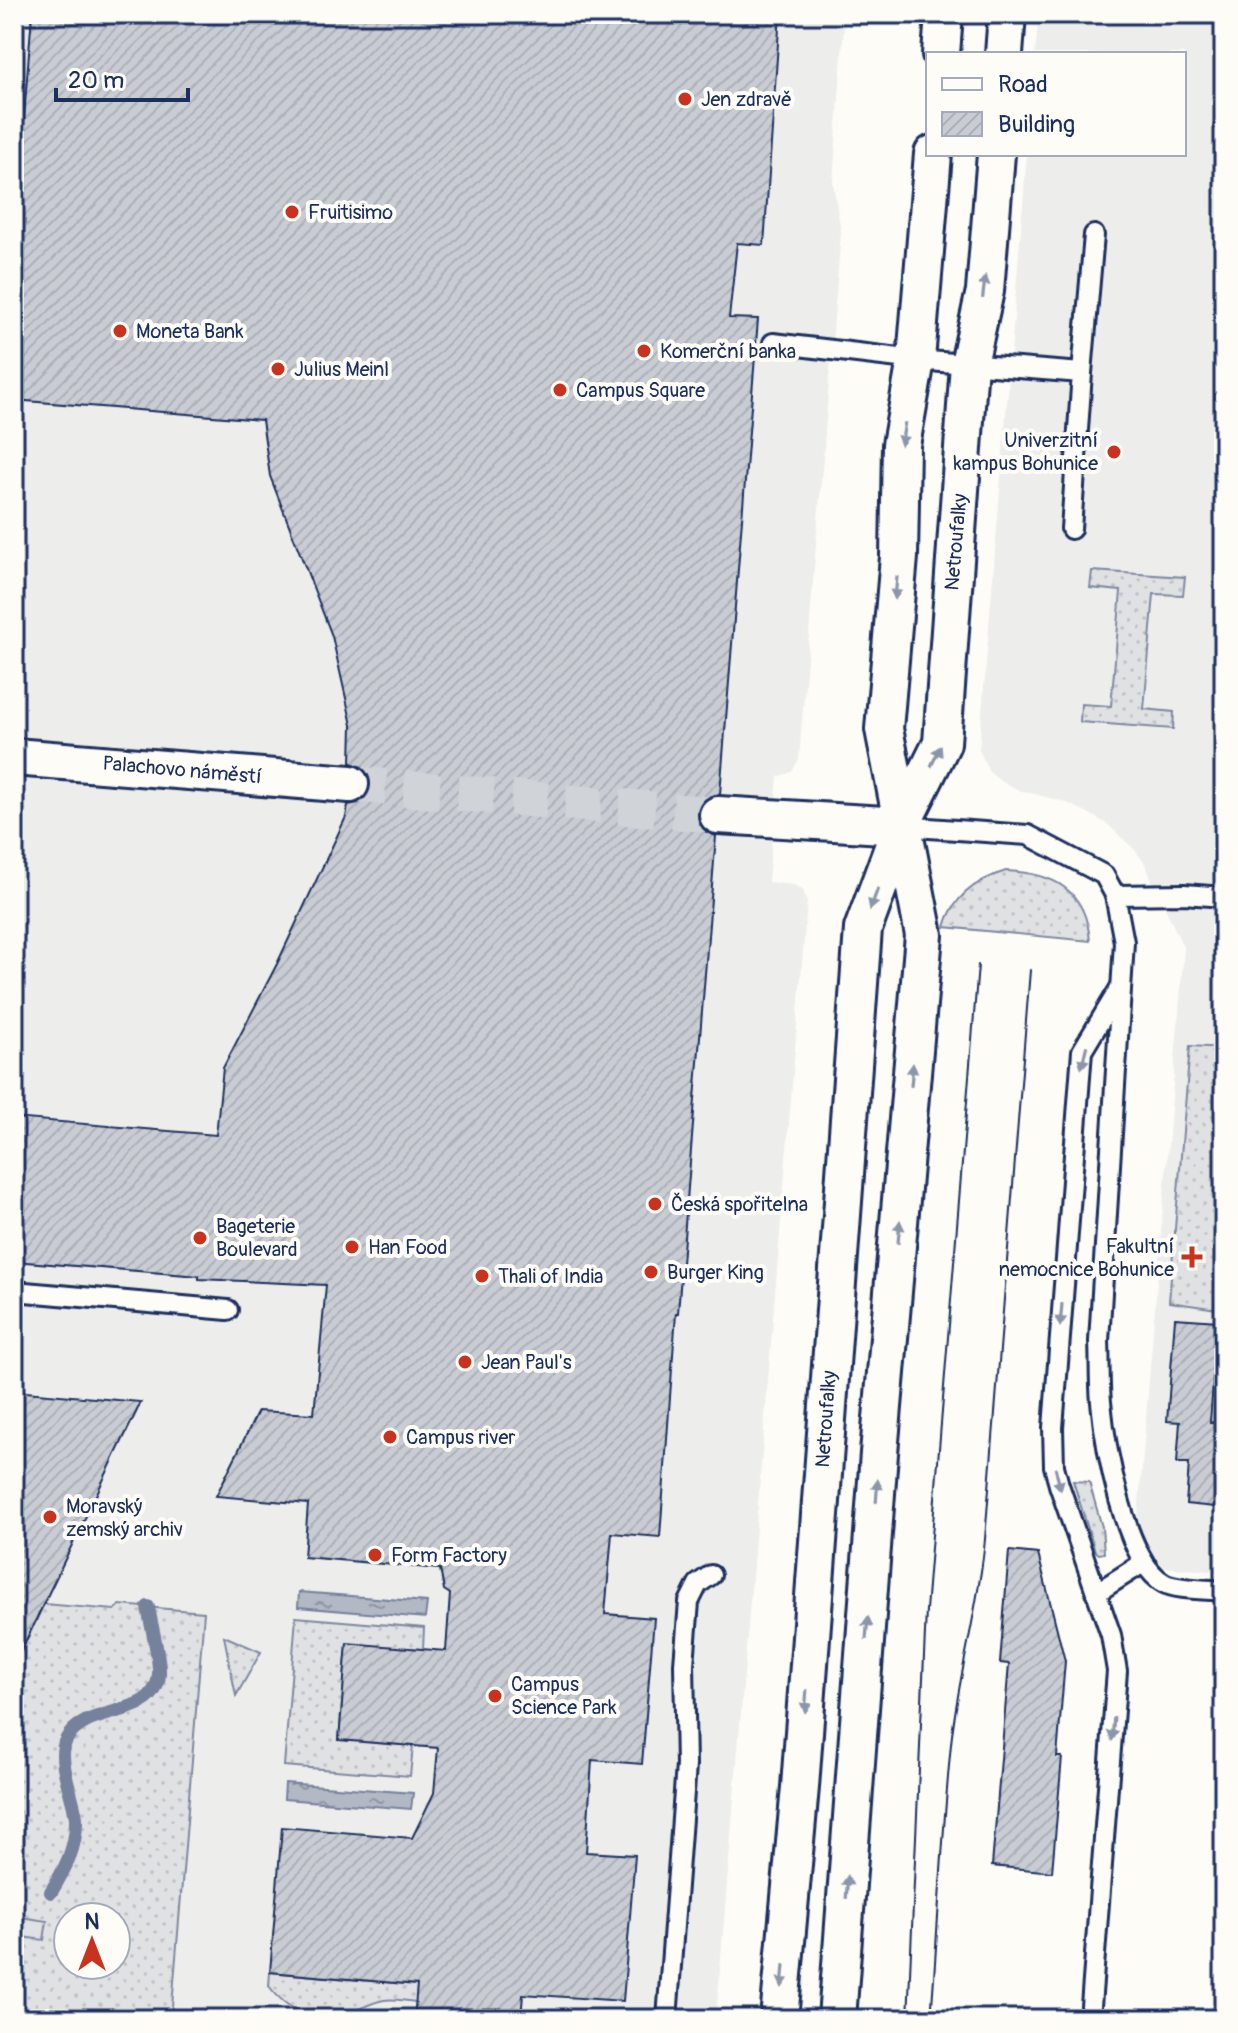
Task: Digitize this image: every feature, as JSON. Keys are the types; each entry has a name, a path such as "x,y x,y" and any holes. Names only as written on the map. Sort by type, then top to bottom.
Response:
{"street":[{"path":"941,52 944,14"},
{"path":"1004,52 1007,14"},
{"path":"837,2019 879,1453 924,935 884,729 899,557 901,445 916,360 933,156"},
{"name":"Netroufalky","path":"779,2019 801,1771 863,929 901,826 942,743 969,364 985,291 996,156"},
{"name":"Palachovo náměstí","path":"14,757 350,784"},
{"path":"718,815 901,826"}],"lane":[{"path":"1071,529 1094,235"},
{"path":"773,343 916,360 1082,373"},
{"path":"901,826 1028,835 1104,875 1115,895 1124,942 1100,1326 1101,1403 1117,1485 1131,1536 1143,1563 1166,1585 1224,1591"},
{"path":"1115,895 1224,897"},
{"path":"1090,2019 1117,1671 1111,1635 1059,1485 1054,1466 1053,1428 1082,1051 1120,988"},
{"path":"14,1291 228,1310"},
{"path":"1096,1593 1143,1563"},
{"path":"667,2019 686,1765 684,1664 689,1602 698,1584 711,1575"}],"shaded area":[{"name":"Campus Square","path":"14,14 845,14 833,183 841,232 799,759 792,772 778,777 768,882 794,885 803,890 807,902 716,2019 14,2019"},
{"name":"Univerzitní kampus Bohunice","path":"1039,14 1224,14 1224,1572 1134,1565 1184,949 1144,862 1134,849 1107,824 1088,813 1065,802 1019,790 1000,781 989,772 979,750 1027,156 1186,156 1186,52 1035,52"},
{"path":"1092,571 1185,577 1183,595 1154,594 1144,709 1174,712 1173,729 1080,722 1081,704 1111,706 1121,591 1090,588"},
{"path":"1006,871 1038,875 1064,887 1082,908 1090,941 945,927 954,907 967,891 985,879"},
{"path":"1190,1046 1224,1048 1224,1310 1169,1302"},
{"path":"1073,1481 1089,1482 1102,1527 1104,1553 1095,1551"},
{"path":"44,1604 115,1610 120,1605 204,1612 171,2019 14,2019 14,1667"},
{"path":"296,1617 424,1628 423,1649 347,1644 339,1739 413,1746 410,1776 284,1766"},
{"path":"224,1636 261,1652 236,1696"},
{"path":"14,1916 47,1921 44,1940 14,1936"},
{"path":"270,1972 417,1985 416,2002 384,2000 341,2015 317,2017 296,2010 277,1996 269,1986"}],"water":[{"path":"299,1592 427,1602 425,1618 298,1607"},
{"path":"285,1783 413,1793 411,1809 284,1799"}],"building":[{"name":"Campus Square","path":"32,14 780,14 764,245 737,243 729,318 758,319 720,794 708,797 697,813 700,825 716,836 660,1537 612,1533 605,1614 654,1618 642,1764 592,1760 586,1852 635,1855 623,2001 523,1994 521,2019 414,2019 417,1985 270,1972 282,1827 412,1838 434,1793 438,1748 339,1740 347,1643 446,1651 450,1594 444,1590 440,1569 304,1557 308,1504 216,1496 258,1411 314,1414 326,1285 199,1279 199,1276 14,1261 14,1118 216,1135 223,1068 277,964 346,817 348,805 358,803 367,796 371,785 369,774 351,763 352,725 332,636 270,476 262,420 14,400 14,179 19,180"},
{"path":"1175,1318 1218,1321 1210,1422 1224,1423 1221,1463 1224,1463 1224,1508 1186,1504 1189,1463 1177,1463 1180,1422 1167,1421"},
{"name":"Moravský zemský archiv","path":"14,1391 141,1402 14,1665"},
{"path":"1009,1551 1038,1554 1065,1661 1057,1757 1062,1757 1052,1872 992,1866 1009,1664 1000,1663"}],"waterway":[{"path":"51,1892 69,1857 76,1829 63,1748 76,1728 89,1720 134,1706 155,1689 159,1667 148,1607"}],"tunnel":[{"path":"350,784 718,815"}],"tram line":[{"path":"908,2019 926,1610 978,965"},
{"path":"931,2019 951,1744 985,1539 1030,970"}],"place":[{"name":"Jen zdravě","path":"685,99"},
{"name":"Fruitisimo","path":"292,212"},
{"name":"Moneta Bank","path":"120,331"},
{"name":"Komerční banka","path":"644,351"},
{"name":"Julius Meinl","path":"278,369"},
{"name":"Campus Square","path":"560,390"},
{"name":"Univerzitní kampus Bohunice","path":"1114,452"},
{"name":"Česká spořitelna","path":"655,1204"},
{"name":"Bageterie Boulevard","path":"200,1238"},
{"name":"Han Food","path":"352,1247"},
{"name":"Fakultní nemocnice Bohunice","path":"1192,1257"},
{"name":"Burger King","path":"651,1272"},
{"name":"Thali of India","path":"482,1276"},
{"name":"Jean Paul's","path":"465,1362"},
{"name":"Campus river","path":"390,1437"},
{"name":"Moravský zemský archiv","path":"50,1517"},
{"name":"Form Factory","path":"375,1555"},
{"name":"Campus Science Park","path":"495,1696"}]}
